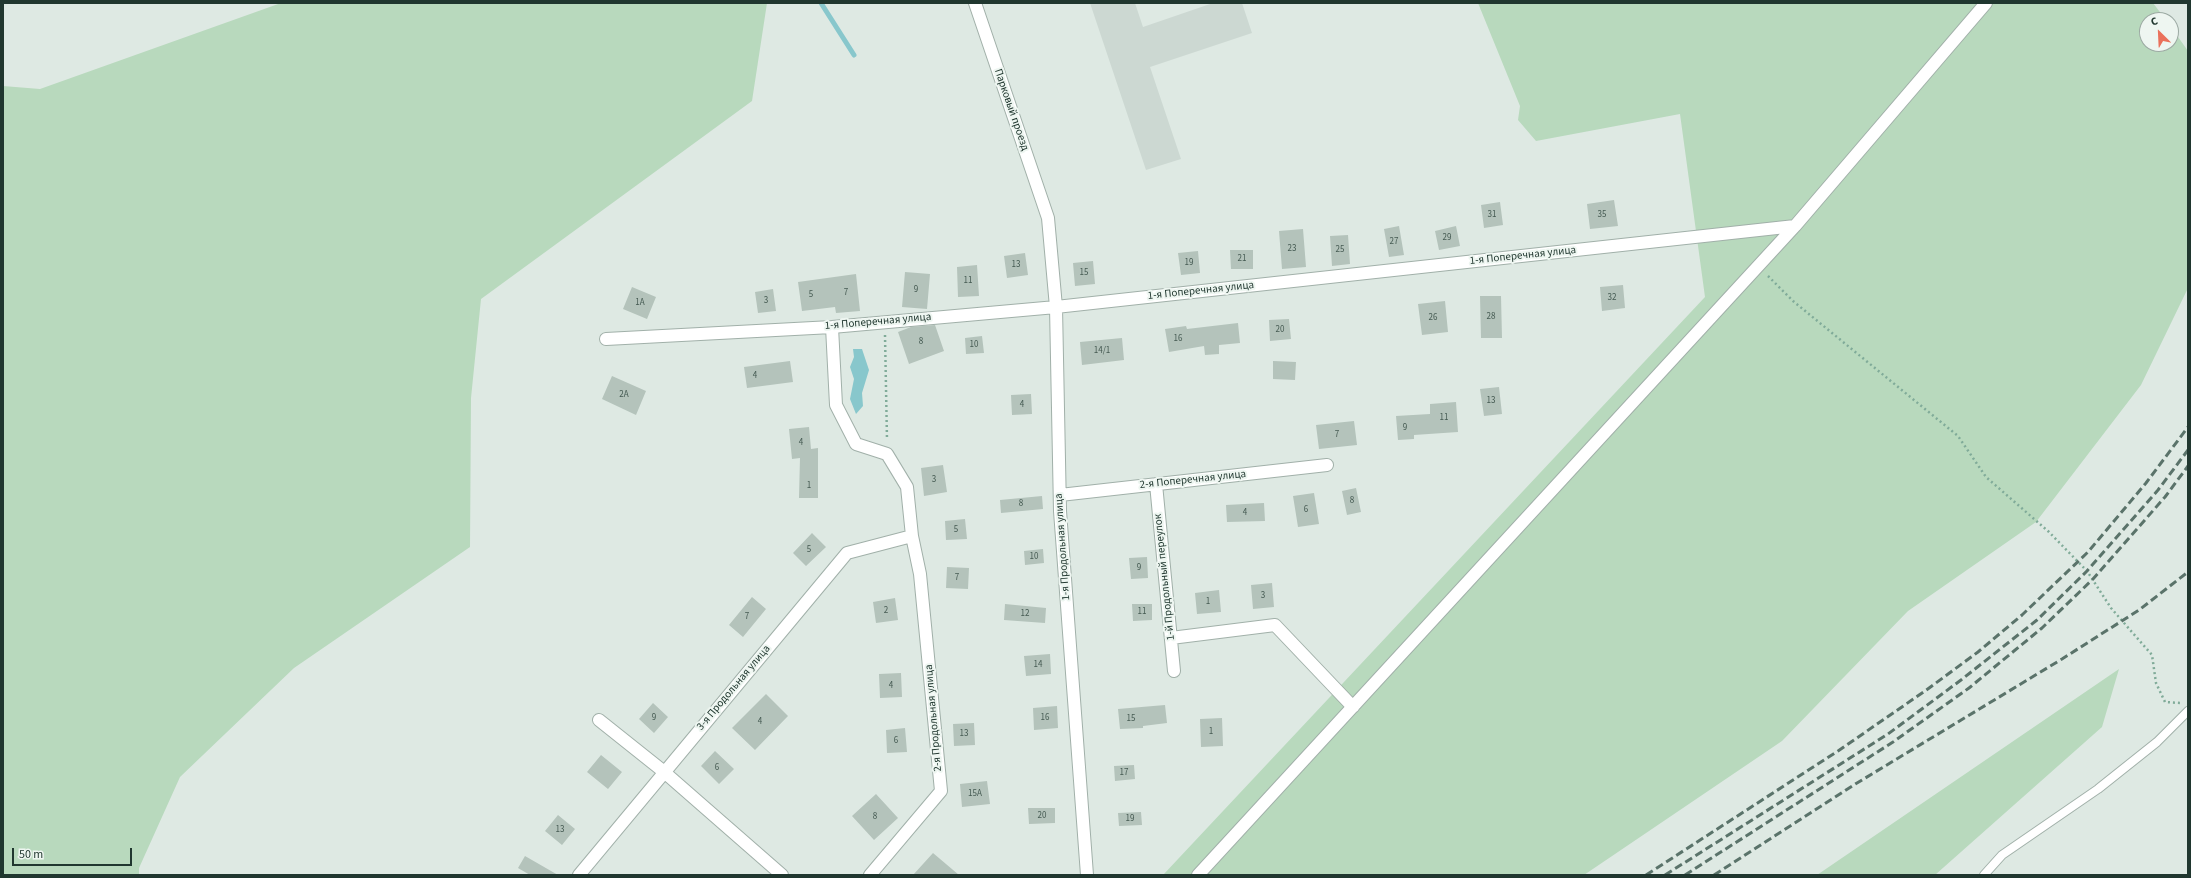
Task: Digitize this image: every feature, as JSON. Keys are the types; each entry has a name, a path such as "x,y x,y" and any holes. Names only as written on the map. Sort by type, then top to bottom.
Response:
{"street":[{"name":"Парковый проезд","path":"975,3 1048,218"},
{"path":"1198,875 1795,226 1986,3"},
{"name":"1-я Продольная улица","path":"1048,218 1056,307 1060,495 1087,875"},
{"name":"1-я Поперечная улица","path":"606,339 832,327 1056,307 1795,226"},
{"path":"832,327 836,405 856,444 887,454"},
{"name":"2-я Продольная улица","path":"870,875 941,791 920,574 912,536 907,487 887,454"},
{"name":"2-я Поперечная улица","path":"1060,495 1327,465"},
{"name":"1-й Продольный переулок","path":"1156,484 1174,671"},
{"name":"3-я Продольная улица","path":"579,875 847,553 912,536"},
{"path":"1171,638 1276,626 1353,706"},
{"path":"599,720 664,771 782,875"}],"lane":[{"path":"1984,875 2002,855 2098,789 2157,742 2188,711"}],"path":[{"path":"1758,266 1793,301 1958,436 1986,477 2049,532 2087,571 2111,608 2152,655 2156,683 2165,702 2184,703"},
{"path":"885,322 887,454"}],"shaded area":[{"path":"1090,3 1135,3 1143,27 1213,3 1242,3 1252,33 1150,67 1181,159 1146,170"}],"green space":[{"path":"281,3 767,3 752,101 481,299 471,398 470,547 294,668 180,777 139,868 139,875 3,875 3,86 40,89"},
{"path":"1478,3 2153,3 2160,12 2139,12 2139,52 2179,52 2179,38 2188,51 2188,288 2141,385 2036,522 1908,611 1782,741 1584,875 1163,875 1705,297 1680,114 1536,141 1518,120 1520,106"},
{"path":"2119,669 2102,727 1935,875 1817,875"}],"water":[{"path":"853,349 862,349 869,370 862,393 863,406 856,414 850,399 854,379 850,367 854,357"}],"building":[{"path":"1614,200 1618,226 1590,229 1587,204"},
{"path":"1500,202 1503,225 1484,228 1481,205"},
{"path":"1399,226 1404,255 1389,257 1384,229"},
{"path":"1456,226 1460,246 1439,250 1435,231"},
{"path":"1303,229 1306,267 1282,269 1279,231"},
{"path":"1348,235 1350,264 1332,266 1330,236"},
{"path":"1230,250 1253,250 1253,269 1231,269"},
{"path":"1198,251 1200,273 1181,275 1178,253"},
{"path":"1025,253 1028,275 1007,278 1004,256"},
{"path":"1093,261 1095,284 1075,286 1073,263"},
{"path":"977,265 979,296 958,297 957,267"},
{"path":"905,272 930,274 927,309 902,307"},
{"path":"856,274 860,311 836,313 835,307 802,311 798,282"},
{"path":"1623,285 1625,308 1602,311 1600,287"},
{"path":"632,287 656,297 647,319 623,309"},
{"path":"773,289 776,311 758,313 755,292"},
{"path":"1480,296 1501,296 1502,338 1481,338"},
{"path":"1445,301 1448,332 1422,335 1418,304"},
{"path":"1289,319 1291,339 1270,341 1269,320"},
{"path":"1238,323 1240,343 1219,345 1219,354 1205,355 1204,346 1169,352 1165,329 1186,326 1187,329"},
{"path":"935,325 944,351 909,364 898,332 911,327"},
{"path":"982,336 984,353 966,354 965,338"},
{"path":"1122,338 1124,360 1082,365 1080,342"},
{"path":"790,361 793,382 747,388 744,367"},
{"path":"1273,361 1296,362 1295,380 1273,379"},
{"path":"612,376 646,391 636,415 602,399"},
{"path":"1499,387 1502,414 1484,416 1480,389"},
{"path":"1031,394 1032,414 1012,415 1011,395"},
{"path":"1456,402 1458,432 1414,435 1414,439 1398,440 1396,416 1430,414 1430,404"},
{"path":"1354,421 1357,445 1319,449 1316,425"},
{"path":"809,427 811,449 818,448 818,498 799,498 800,458 792,459 789,429"},
{"path":"943,465 947,492 924,496 921,468"},
{"path":"1356,488 1361,512 1347,515 1342,491"},
{"path":"1314,493 1319,524 1298,527 1293,496"},
{"path":"1042,496 1043,509 1001,513 1000,500"},
{"path":"1264,503 1265,521 1227,522 1226,505"},
{"path":"965,519 967,539 946,540 945,521"},
{"path":"812,533 826,547 806,566 793,553"},
{"path":"1043,549 1044,563 1025,565 1024,551"},
{"path":"1147,557 1148,578 1131,579 1129,558"},
{"path":"947,567 969,568 968,589 946,588"},
{"path":"1272,583 1274,607 1253,609 1251,585"},
{"path":"1219,590 1221,612 1197,614 1195,593"},
{"path":"752,597 766,609 743,637 729,625"},
{"path":"895,598 898,620 876,623 873,602"},
{"path":"1005,604 1046,608 1045,623 1004,620"},
{"path":"1132,604 1152,604 1152,620 1133,621"},
{"path":"1050,654 1051,674 1026,676 1024,656"},
{"path":"901,673 902,697 880,698 879,674"},
{"path":"766,694 788,716 755,750 732,728"},
{"path":"653,703 668,717 654,733 639,719"},
{"path":"1165,705 1167,723 1143,726 1143,728 1120,729 1118,709"},
{"path":"1057,706 1058,728 1034,730 1033,708"},
{"path":"1222,718 1223,746 1201,747 1200,719"},
{"path":"974,723 975,745 954,746 953,724"},
{"path":"905,728 907,752 887,753 886,730"},
{"path":"715,751 734,769 719,784 701,766"},
{"path":"601,755 622,772 608,789 587,772"},
{"path":"1134,765 1135,779 1115,781 1114,766"},
{"path":"987,781 990,804 962,807 960,784"},
{"path":"876,794 898,818 874,840 852,816"},
{"path":"1028,808 1055,808 1055,823 1029,824"},
{"path":"1141,812 1142,825 1119,826 1118,813"},
{"path":"558,815 575,829 562,845 545,831"},
{"path":"933,853 959,875 913,875"},
{"path":"525,856 558,875 530,875 518,868"}],"waterway":[{"path":"821,3 854,55"}],"railway":[{"path":"1646,875 1838,751 1925,691 1978,652 2022,615 2088,552 2146,483 2188,427"},
{"path":"1665,875 1888,734 1961,680 2037,620 2087,571 2158,490 2188,450"},
{"path":"1685,875 1893,742 1969,688 2042,628 2093,579 2165,497 2188,466"},
{"path":"1714,875 1857,783 2062,659 2139,610 2188,572"}]}
